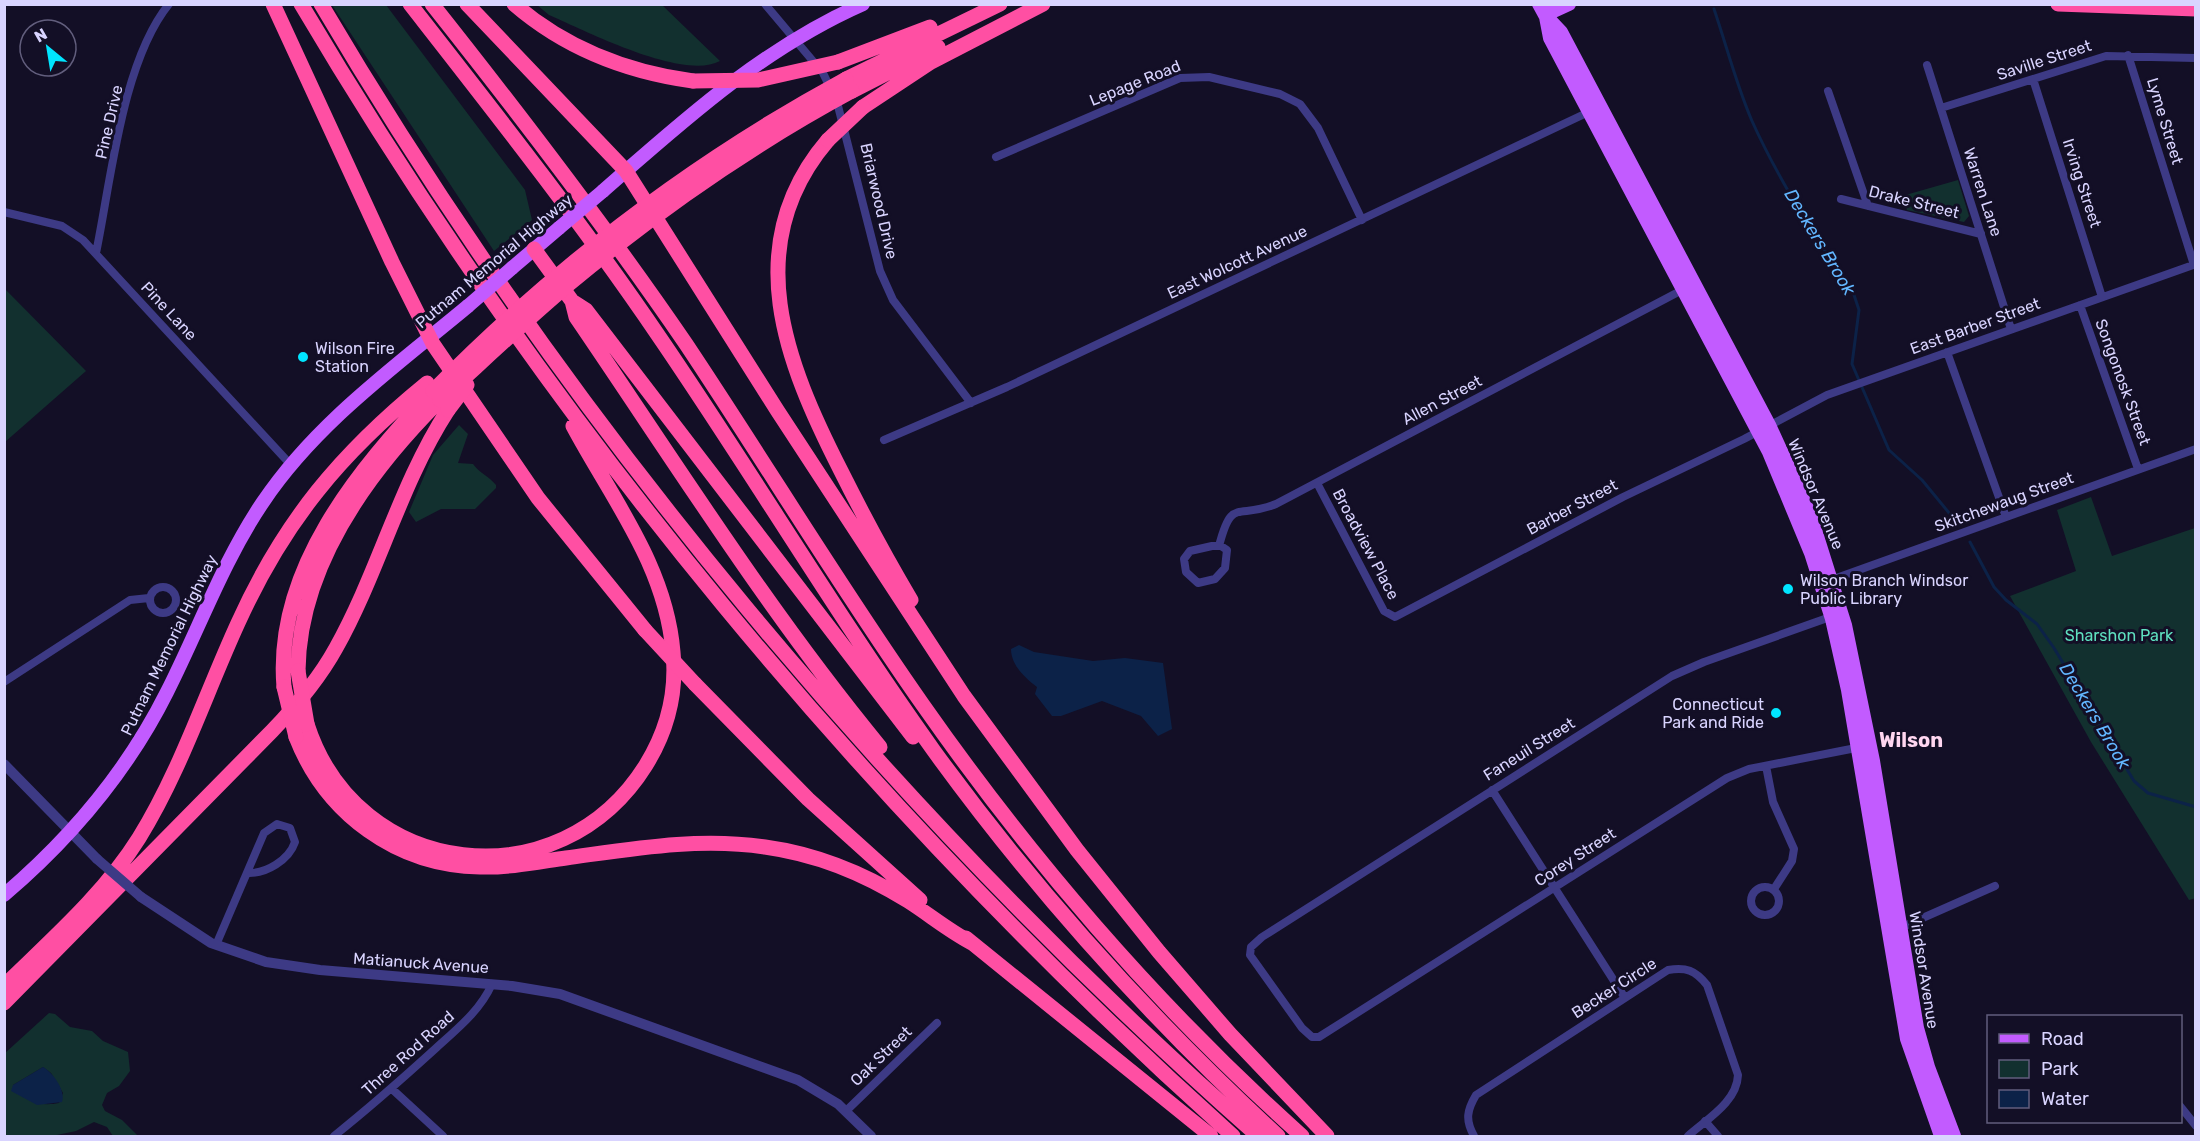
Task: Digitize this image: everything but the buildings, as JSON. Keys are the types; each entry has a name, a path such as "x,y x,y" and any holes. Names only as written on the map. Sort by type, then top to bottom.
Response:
{"highway":[{"path":"273,4 429,338 538,498 645,630 808,799 876,861 972,943 1211,1137"},
{"path":"302,4 423,197 558,390 681,554 874,780 1053,966 1233,1137"},
{"path":"321,4 383,106 462,226 667,510 834,710 957,845 1032,922 1258,1137"},
{"path":"410,4 619,278 886,680 999,837"},
{"path":"432,4 537,138 639,277 734,416 902,675 1001,811 1063,889 1137,973 1235,1073 1302,1137"},
{"path":"467,4 626,171 900,601 1077,850 1144,934 1236,1041 1328,1137"},
{"path":"514,4 553,33 602,58 652,74 693,81 758,80 838,62 988,4"},
{"path":"4,986 96,893 138,839 166,788 246,605 295,520 351,450 437,396 489,356 569,284 662,211 849,85 1000,4"},
{"path":"558,390 574,428 638,538 660,590 670,628 674,669 669,709 655,748 637,779 601,816 556,843 502,856 452,854 398,836 361,810 329,772 307,724 298,671 301,640 311,597 346,516 382,464 437,396 490,336 562,271 659,195 774,119 1036,4"},
{"path":"977,711 895,572 846,481 805,396 788,346 778,291 781,233 796,188 828,140 863,107 931,62 1043,4"},
{"path":"2058,4 2196,9"},
{"path":"534,249 572,301 576,317 782,620 873,738 1032,922"},
{"path":"572,301 586,309 905,727 968,804 1125,984 1206,1068 1278,1137"},
{"path":"437,396 368,462 343,496 323,530 304,574 290,618 283,660 284,687 296,737 315,777 346,814 382,840 426,859 458,866 491,867 677,844 724,843 767,847 815,858 860,875 905,899 972,943"},
{"path":"4,1003 263,740 308,691 345,630 422,457 437,396"}],"main road":[{"name":"Putnam Memorial Highway","path":"4,896 71,833 108,788 143,736 179,667 236,547 262,503 291,465 339,415 727,85 795,39 863,4"},
{"path":"1542,10 1569,4"},
{"name":"Windsor Avenue","path":"1542,10 1550,38 1595,109 1764,428 1790,498 1827,581 1865,746 1900,928 1911,1056 1941,1137"},
{"name":"Windsor Avenue","path":"1865,746 1903,980 1924,1057 1954,1137"}],"street":[{"name":"Pine Drive","path":"96,254 125,112 142,49 169,4"},
{"name":"Briarwood Drive","path":"765,4 823,73 837,102 886,286 902,314 971,403"},
{"name":"Saville Street","path":"1941,108 2106,56 2196,58"},
{"name":"Lyme Street","path":"2128,56 2195,265"},
{"name":"Warren Lane","path":"1927,65 2011,329"},
{"name":"Lepage Road","path":"996,157 1180,78 1209,77 1280,94 1308,111 1362,220"},
{"name":"Irving Street","path":"2033,79 2102,297"},
{"path":"1828,91 1868,206"},
{"name":"East Wolcott Avenue","path":"884,440 949,410 971,403 1595,109"},
{"name":"Drake Street","path":"1841,199 1981,234"},
{"name":"Pine Lane","path":"4,212 66,227 96,254 291,465"},
{"name":"East Barber Street","path":"1764,428 1816,400 1857,384 2195,265"},
{"name":"Allen Street","path":"1219,546 1229,516 1270,507 1688,287"},
{"name":"Songonosk Street","path":"2080,305 2138,469"},
{"path":"1947,352 2006,517"},
{"name":"Barber Street","path":"1391,616 1400,616 1633,492 1764,428"},
{"name":"Skitchewaug Street","path":"1827,581 2196,449"},
{"name":"Broadview Place","path":"1317,483 1384,611 1391,616"},
{"path":"1219,546 1227,552 1224,571 1209,582 1195,582 1185,568 1186,554 1193,550 1219,546"},
{"path":"4,682 130,600 149,598"},
{"name":"Faneuil Street","path":"1312,1037 1302,1028 1253,962 1250,955 1251,947 1262,937 1679,672 1836,615"},
{"name":"Corey Street","path":"1312,1037 1325,1034 1727,778 1766,766 1865,746"},
{"name":"Matianuck Avenue","path":"4,764 97,859 141,897 187,930 216,945 257,960 298,968 492,984 560,994 798,1080 846,1111 871,1137"},
{"path":"1766,766 1773,802 1794,849 1792,861 1774,889"},
{"path":"1492,790 1625,998"},
{"path":"216,945 247,873 267,829 281,824 290,828 295,842 287,855 270,868 247,873"},
{"path":"1900,928 1995,886"},
{"name":"Becker Circle","path":"1474,1137 1468,1124 1467,1110 1476,1095 1668,970 1686,968 1699,976 1707,985 1738,1075 1737,1086 1730,1099 1688,1137"},
{"name":"Three Rod Road","path":"334,1137 392,1089 470,1017 485,1000 492,984"},
{"name":"Oak Street","path":"846,1111 938,1023"},
{"path":"392,1089 443,1137"},
{"path":"2182,1107 2196,1126"},
{"path":"1705,1121 1718,1137"}],"green space":[{"path":"332,5 386,5 525,190 532,220 494,251"},
{"path":"537,5 662,5 720,61 704,65 659,59 586,32 549,15"},
{"path":"1958,180 1969,216 1964,222 1907,210 1902,196"},
{"path":"5,289 86,371 4,442"},
{"path":"459,425 468,434 458,463 473,464 496,485 496,488 475,509 441,509 416,522 409,512 433,455"},
{"name":"Sharshon Park","path":"2091,497 2112,556 2195,528 2196,898 2189,900 2091,742 2010,596 2076,571 2057,510"},
{"path":"49,1013 55,1014 70,1027 92,1031 103,1041 128,1052 130,1071 119,1086 107,1093 102,1105 105,1111 122,1120 138,1136 113,1136 107,1127 94,1122 76,1131 52,1136 5,1136 4,1054","holes":["43,1067 51,1073 63,1093 59,1103 34,1102 13,1085"]}],"water":[{"path":"1019,645 1034,652 1093,661 1125,658 1163,663 1172,729 1158,736 1141,716 1102,701 1061,716 1052,716 1035,694 1037,687 1013,660 1011,649"},
{"path":"43,1067 58,1082 63,1097 62,1102 37,1105 11,1091 13,1085"}],"waterway":[{"name":"Deckers Brook","path":"1714,9 1741,93 1763,144 1800,210 1854,295 1859,310 1852,364 1889,450 1922,480 1959,525"},
{"name":"Deckers Brook","path":"1970,542 1994,587 2006,600 2037,624 2054,648 2134,781 2148,793 2196,807"}],"place":[{"name":"Wilson Fire Station","path":"303,357"},
{"name":"Wilson Branch Windsor Public Library","path":"1788,589"},
{"name":"Connecticut Park and Ride","path":"1776,713"}],"district":[{"name":"Wilson","path":"1911,740"}]}
